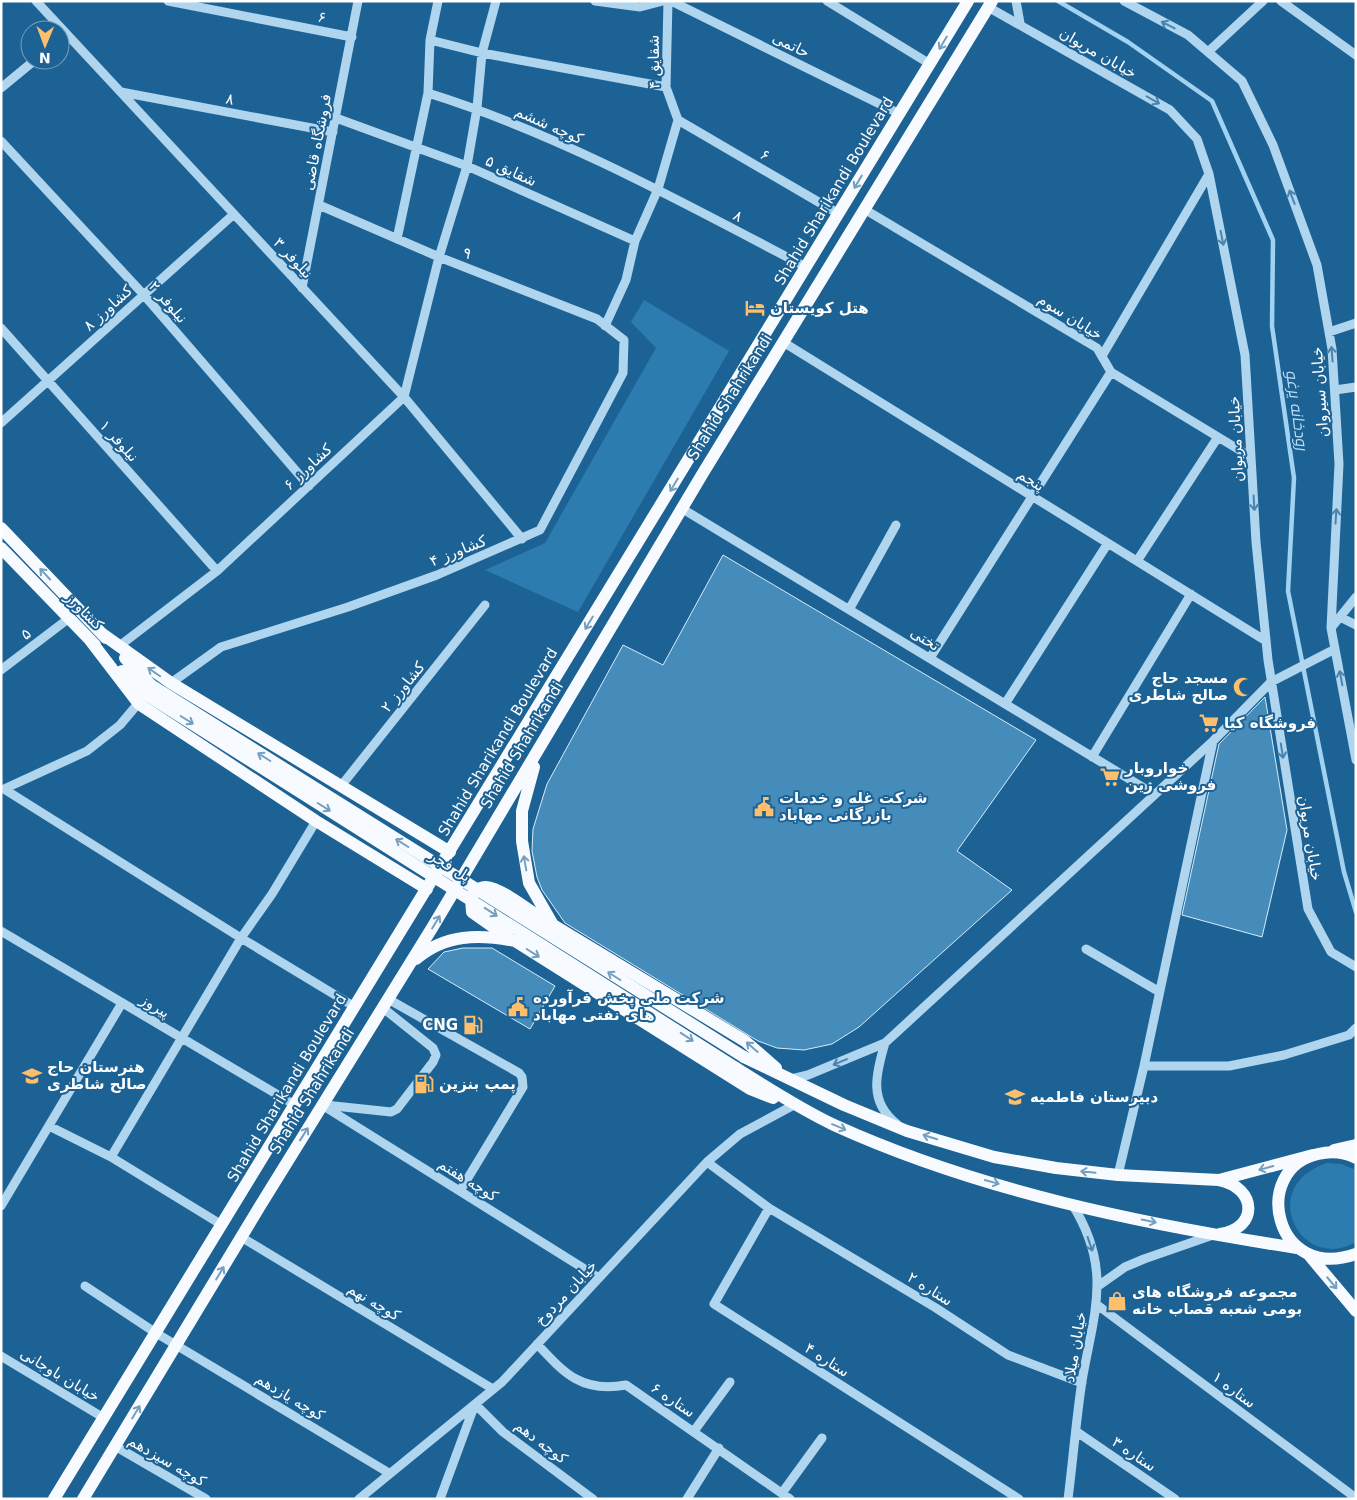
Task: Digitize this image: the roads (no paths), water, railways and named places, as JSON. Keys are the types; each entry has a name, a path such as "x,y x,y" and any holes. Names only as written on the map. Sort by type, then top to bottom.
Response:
{"main road":[{"name":"Shahid Sharikandi Boulevard","path":"54,1499 968,1"},
{"name":"Shahid Shahrikandi","path":"83,1499 241,1237 386,1004 782,342 990,4"},
{"path":"1,528 101,633 118,647 171,683 450,852"},
{"name":"کشاورز","path":"1,548 68,619 145,694"},
{"path":"101,633 145,694 316,821 427,889"},
{"path":"145,694 744,1057 844,1106 907,1131 994,1157 1056,1168 1118,1175 1219,1180 1230,1183 1243,1192 1248,1210 1242,1224 1226,1234 1215,1235"},
{"name":"پل فجر","path":"145,694 786,1100 819,1117"},
{"path":"546,734 528,783 522,811 522,842 529,883 553,926"},
{"path":"789,1079 745,1041 498,891 487,887 477,890 471,898 472,912 514,941 750,1089 900,1153 981,1179 1072,1204 1215,1235 1297,1248"},
{"path":"409,965 425,951 442,942 464,937 489,936 514,941"},
{"path":"1219,1180 1356,1145"},
{"path":"1356,1158 1340,1152 1320,1154 1291,1171 1283,1182 1278,1210 1281,1224 1288,1237 1297,1248 1309,1255 1326,1260 1342,1259 1356,1254"},
{"path":"1309,1255 1356,1311"}],"street":[{"name":"نیلوفر ۳","path":"36,1 51,20"},
{"name":"۶","path":"168,1 352,37"},
{"name":"فروشگاه قاضی","path":"302,288 358,1"},
{"path":"397,239 428,92 430,40 438,1"},
{"path":"404,398 439,257 467,166 477,108 482,53 496,1"},
{"path":"595,1 640,7 663,1"},
{"name":"شقایق ۴","path":"669,1 666,87 678,120"},
{"name":"حاتمی","path":"669,1 900,114"},
{"path":"827,1 930,64"},
{"path":"1016,1 1020,23"},
{"name":"خیابان سیروان","path":"1124,1 1188,35 1242,81 1273,145 1317,265 1329,332 1339,464 1331,628 1356,760"},
{"path":"1209,51 1263,1"},
{"path":"1281,1 1356,55"},
{"name":"خیابان مریوان","path":"990,4 1170,110 1197,139 1209,174 1245,355 1251,457 1266,640 1271,682 1308,910 1331,952 1356,968"},
{"path":"430,40 482,53 666,87"},
{"name":"نیلوفر ۳","path":"70,43 121,92 404,398 522,539"},
{"path":"1,88 23,70"},
{"name":"۸","path":"121,92 333,132"},
{"name":"کوچه ششم","path":"428,92 477,108 658,189"},
{"name":"شقایق ۵","path":"336,118 467,166 635,241"},
{"name":"۶","path":"678,120 839,214"},
{"path":"605,326 626,280 635,241 658,189 678,120"},
{"name":"نیلوفر ۲","path":"1,141 144,295 309,486"},
{"path":"1102,356 1209,174"},
{"name":"۸","path":"658,189 806,267"},
{"name":"۹","path":"319,205 439,257 597,320 605,326"},
{"name":"خیابان سوم","path":"864,209 1097,348 1111,372 1251,457"},
{"name":"کشاورز ۸","path":"1,423 234,214"},
{"path":"1329,332 1356,322"},
{"name":"کشاورز ۴","path":"171,683 221,647 357,604 437,575 540,530 623,373 624,340 605,326"},
{"name":"نیلوفر ۱","path":"1,328 217,572"},
{"name":"پنجم","path":"782,342 1266,640"},
{"path":"930,658 1111,372"},
{"path":"1334,390 1356,387"},
{"name":"کشاورز ۶","path":"118,647 217,572 404,398"},
{"path":"1137,561 1218,436"},
{"name":"تختی","path":"682,508 850,608 1154,794"},
{"path":"850,608 896,525"},
{"path":"1005,704 1108,543"},
{"path":"1092,757 1191,594"},
{"path":"1331,628 1356,597"},
{"name":"کشاورز ۲","path":"341,786 485,605"},
{"path":"1340,617 1356,625"},
{"name":"۵","path":"1,670 68,619"},
{"path":"789,1079 808,1075 885,1043 1213,741 1271,682 1335,649"},
{"path":"2,788 87,751 120,725 145,694"},
{"path":"1345,695 1356,700"},
{"path":"1118,1175 1144,1066 1158,991 1213,741"},
{"path":"2,788 355,1007"},
{"path":"111,1157 241,938 272,894 316,821"},
{"name":"پیروز","path":"1,931 295,1106"},
{"path":"1086,949 1158,991"},
{"path":"1,1206 122,1003"},
{"path":"322,1105 391,1112 397,1109 433,1062 436,1055 433,1048 386,1004"},
{"path":"386,1004 519,1073 522,1077 523,1087 460,1191"},
{"path":"1144,1066 1229,1066 1284,1055 1349,1035 1356,1028"},
{"path":"885,1043 877,1071 875,1087 888,1117 907,1131"},
{"name":"کوچه هفتم","path":"322,1105 599,1278"},
{"name":"خیابان مردوخ","path":"359,1499 493,1389 707,1162 740,1134 792,1106"},
{"path":"49,1126 111,1157 222,1225"},
{"name":"ستاره ۲","path":"707,1162 769,1208 936,1308 1008,1355 1082,1383"},
{"name":"خیابان میلاد","path":"1068,1499 1082,1383 1098,1286 1097,1263 1082,1220 1072,1204"},
{"name":"ستاره ۴","path":"769,1208 714,1304 1013,1497"},
{"path":"1098,1286 1125,1267 1215,1235"},
{"name":"کوچه نهم","path":"241,1237 493,1389"},
{"name":"کوچه یازدهم","path":"85,1286 156,1333 389,1473"},
{"name":"ستاره ۱","path":"1096,1304 1356,1498"},
{"name":"ستاره ۶","path":"537,1344 567,1373 585,1385 612,1387 626,1384 786,1496"},
{"name":"خیابان باوجانی","path":"1,1356 104,1418"},
{"path":"694,1431 730,1382"},
{"path":"440,1499 475,1404"},
{"name":"کوچه دهم","path":"475,1404 504,1432 593,1499"},
{"name":"ستاره ۳","path":"1077,1432 1175,1499"},
{"path":"786,1496 822,1438"},
{"name":"کوچه سیزدهم","path":"115,1446 206,1499"},
{"path":"687,1499 719,1448"}],"waterway":[{"name":"رودخانه یرغو","path":"1058,1 1128,42 1212,101 1273,240 1272,326 1294,478 1288,591 1344,872 1356,912"}],"place":[{"name":"هتل کویستان","path":"755,308"},
{"name":"مسجد حاج صالح شاطری","path":"1243,687"},
{"name":"فروشگاه کیا","path":"1209,723"},
{"name":"خواروبار فروشی ژین","path":"1110,777"},
{"name":"شرکت غله و خدمات بازرگانی مهاباد","path":"764,807"},
{"name":"شرکت ملی پخش فرآورده های نفتی مهاباد","path":"518,1007"},
{"name":"CNG","path":"473,1025"},
{"name":"هنرستان حاج صالح شاطری","path":"32,1076"},
{"name":"پمپ بنزین","path":"424,1084"},
{"name":"دبیرستان فاطمیه","path":"1015,1097"},
{"name":"مجموعه فروشگاه های بومی شعبه قصاب خانه","path":"1117,1301"}]}
